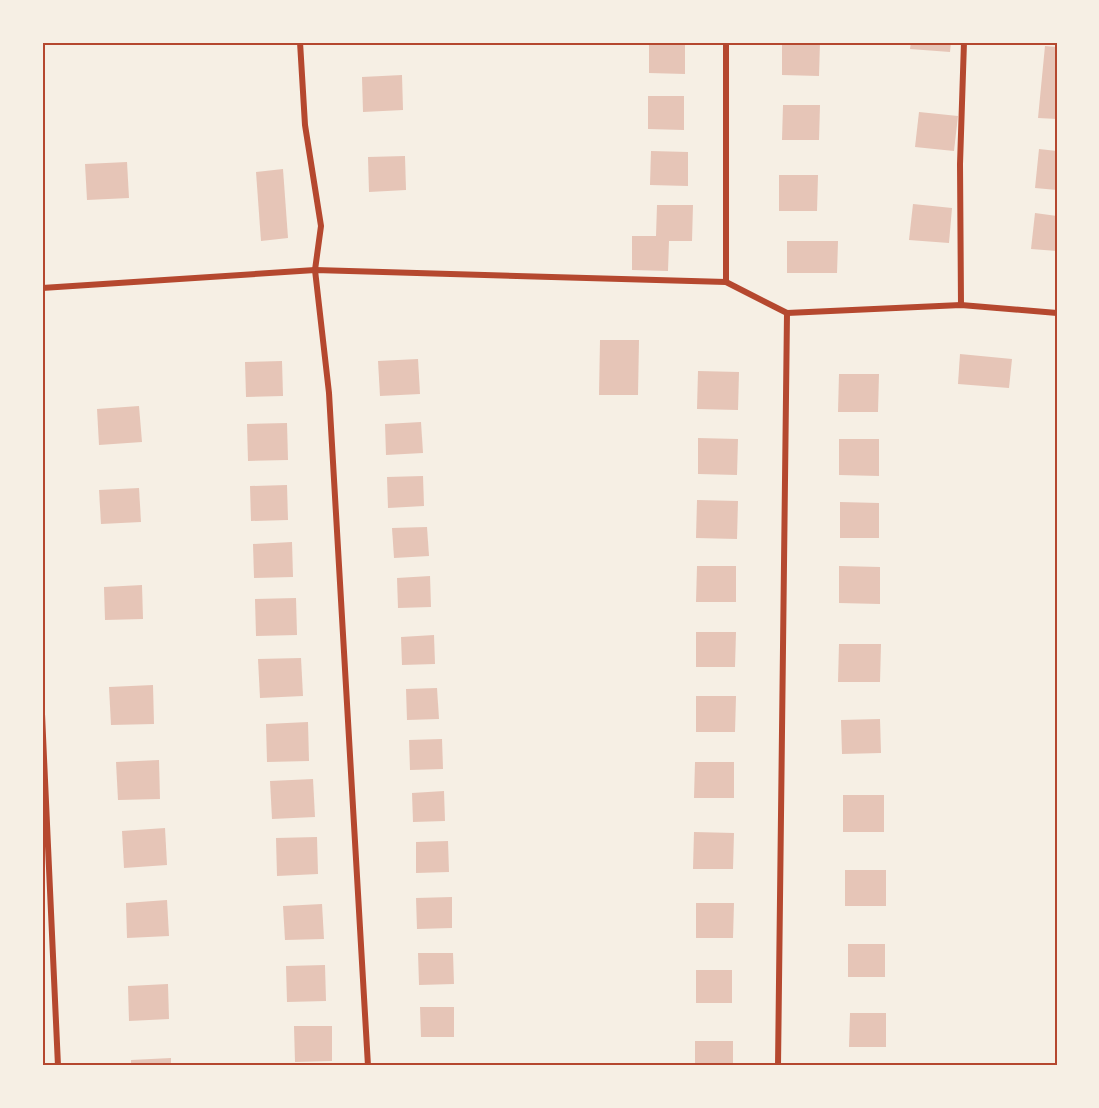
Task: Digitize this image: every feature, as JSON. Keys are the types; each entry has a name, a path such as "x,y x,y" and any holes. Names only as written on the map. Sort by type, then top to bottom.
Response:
{"street":[{"path":"300,42 305,125 321,226 315,270 329,393 368,1066"},
{"path":"726,42 726,282"},
{"path":"961,305 960,164 964,42"},
{"path":"42,288 315,270 726,282 787,313 961,305 1057,313"},
{"path":"777,1066 787,313"},
{"path":"42,714 58,1066"}],"building":[{"path":"649,42 685,42 685,74 649,73"},
{"path":"782,42 820,42 819,76 782,75"},
{"path":"911,42 951,42 950,52 910,49"},
{"path":"1045,46 1057,47 1057,119 1038,118"},
{"path":"402,75 403,110 363,112 362,77"},
{"path":"648,96 684,96 684,130 648,129"},
{"path":"783,105 820,105 819,140 782,140"},
{"path":"919,112 958,116 954,151 915,147"},
{"path":"1039,149 1057,151 1057,190 1035,188"},
{"path":"651,151 688,152 688,186 650,185"},
{"path":"405,156 406,190 369,192 368,157"},
{"path":"127,162 129,198 87,200 85,164"},
{"path":"283,169 288,238 261,241 256,172"},
{"path":"779,175 818,175 817,211 779,211"},
{"path":"913,204 952,208 949,243 909,240"},
{"path":"657,205 693,205 692,241 669,241 668,271 632,270 632,236 656,236"},
{"path":"1035,213 1057,216 1057,251 1031,249"},
{"path":"787,241 838,241 837,273 787,273"},
{"path":"600,340 639,340 638,395 599,395"},
{"path":"960,354 1012,359 1009,388 958,384"},
{"path":"418,359 420,394 380,396 378,361"},
{"path":"282,361 283,396 246,397 245,362"},
{"path":"698,371 739,372 738,410 697,409"},
{"path":"839,374 879,374 878,412 838,412"},
{"path":"139,406 142,442 99,445 97,409"},
{"path":"421,422 423,453 386,455 385,424"},
{"path":"287,423 288,460 248,461 247,424"},
{"path":"698,438 738,439 737,475 698,474"},
{"path":"839,439 879,439 879,476 839,475"},
{"path":"423,476 424,506 388,508 387,477"},
{"path":"287,485 288,520 251,521 250,486"},
{"path":"139,488 141,522 101,524 99,490"},
{"path":"697,500 738,501 737,539 696,538"},
{"path":"840,502 879,503 879,538 840,538"},
{"path":"427,527 429,556 394,558 392,528"},
{"path":"292,542 293,577 254,578 253,544"},
{"path":"697,566 736,566 736,602 696,602"},
{"path":"839,566 880,567 880,604 839,603"},
{"path":"430,576 431,607 398,608 397,578"},
{"path":"142,585 143,619 105,620 104,587"},
{"path":"296,598 297,635 256,636 255,599"},
{"path":"696,632 736,632 735,667 696,667"},
{"path":"434,635 435,664 402,665 401,637"},
{"path":"839,644 881,644 880,682 838,682"},
{"path":"301,658 303,696 260,698 258,659"},
{"path":"153,685 154,724 111,725 109,687"},
{"path":"437,688 439,719 407,720 406,689"},
{"path":"696,696 736,696 735,732 696,732"},
{"path":"880,719 881,753 842,754 841,720"},
{"path":"308,722 309,761 267,762 266,724"},
{"path":"442,739 443,769 410,770 409,740"},
{"path":"159,760 160,799 118,800 116,762"},
{"path":"695,762 734,762 734,798 694,798"},
{"path":"313,779 315,817 272,819 270,781"},
{"path":"444,791 445,821 413,822 412,793"},
{"path":"843,795 884,795 884,832 843,832"},
{"path":"165,828 167,865 124,868 122,831"},
{"path":"694,832 734,833 733,869 693,869"},
{"path":"317,837 318,874 277,876 276,838"},
{"path":"448,841 449,872 416,873 416,842"},
{"path":"845,870 886,870 886,906 845,906"},
{"path":"452,897 452,928 417,929 416,898"},
{"path":"167,900 169,936 127,938 126,903"},
{"path":"696,903 734,903 733,938 696,938"},
{"path":"322,904 324,939 285,940 283,906"},
{"path":"848,944 885,944 885,977 848,977"},
{"path":"418,953 453,953 454,984 419,985"},
{"path":"325,965 326,1001 287,1002 286,966"},
{"path":"696,970 732,970 732,1003 696,1003"},
{"path":"168,984 169,1019 129,1021 128,986"},
{"path":"420,1007 454,1007 454,1037 421,1037"},
{"path":"850,1013 886,1013 886,1047 849,1047"},
{"path":"294,1026 332,1026 332,1061 295,1062"},
{"path":"695,1041 733,1041 733,1066 695,1066"},
{"path":"171,1058 171,1066 131,1066 131,1060"}]}
